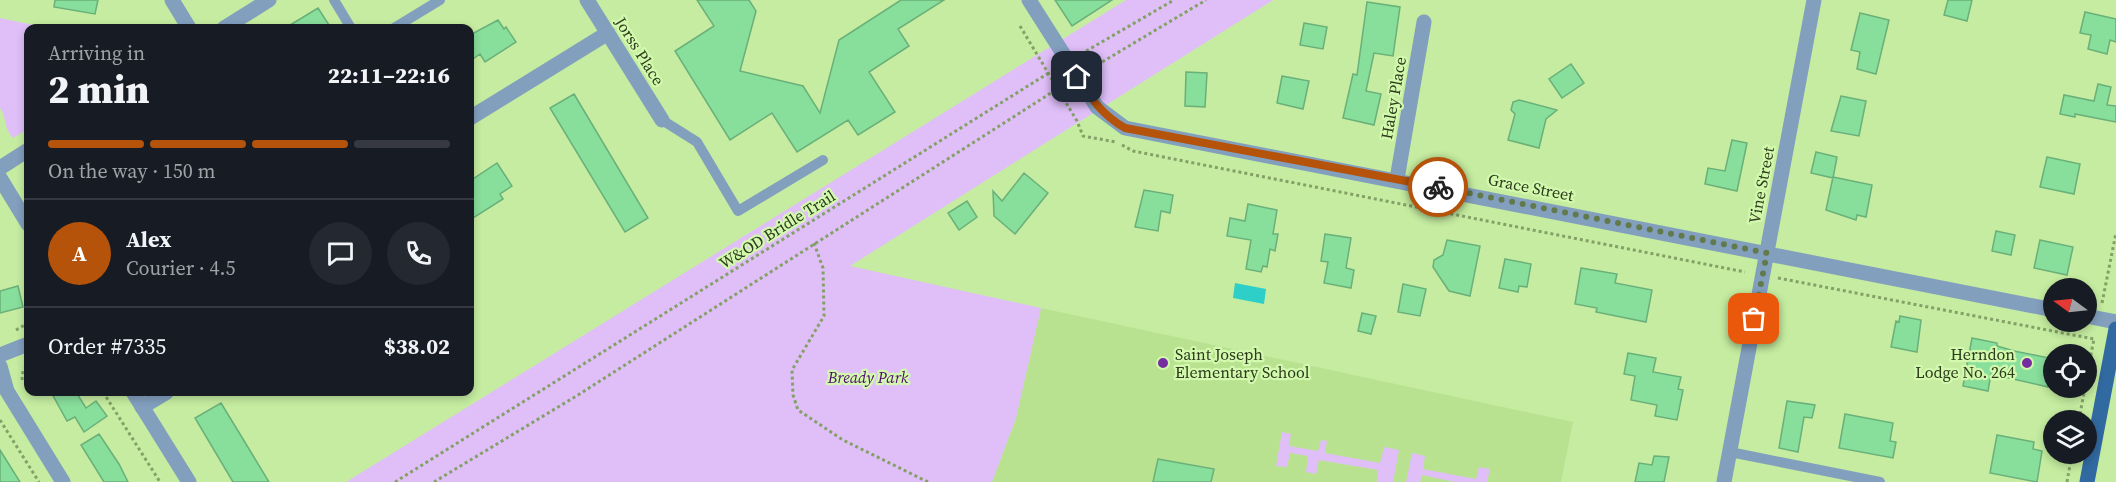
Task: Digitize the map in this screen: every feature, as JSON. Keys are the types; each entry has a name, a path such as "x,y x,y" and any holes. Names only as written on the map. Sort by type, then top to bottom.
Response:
{"main road":[{"path":"2087,482 2116,329"}],"street":[{"path":"172,0 187,24"},
{"path":"228,24 248,6 269,0"},
{"name":"Jorss Place","path":"587,0 662,120"},
{"name":"Grace Street","path":"1029,0 1097,107 1110,119 1125,128 1397,179 2043,308"},
{"name":"Vine Street","path":"1724,482 1814,0"},
{"name":"Haley Place","path":"1397,179 1424,22"},
{"path":"474,116 608,33"},
{"path":"0,168 24,153"},
{"path":"0,177 24,217"},
{"path":"2097,318 2116,322"},
{"path":"0,354 24,345"},
{"path":"0,366 7,391 63,482"},
{"path":"135,396 189,482"},
{"path":"142,407 160,396"}],"lane":[{"path":"334,0 349,24"},
{"path":"400,24 440,0"},
{"path":"662,120 697,142 738,211 823,160"},
{"path":"1730,452 1880,482"}],"path":[{"name":"W&OD Bridle Trail","path":"395,482 1068,61 1174,0"},
{"path":"434,482 578,395 1077,77 1206,0"},
{"path":"2097,300 2116,233"},
{"path":"814,243 823,267 824,316 792,370 793,395 798,410 843,440 928,482"},
{"path":"1762,275 2094,339"},
{"path":"2093,332 2093,344"},
{"path":"106,396 160,482"},
{"path":"0,420 39,482"},
{"path":"2067,482 2070,464"}],"shaded area":[{"name":"Saint Joseph Elementary School","path":"1041,308 1573,422 1561,482 992,482 1016,418"}],"green space":[{"name":"Bready Park","path":"1126,0 1273,0 850,266 1041,308 1016,418 992,482 346,482"},
{"path":"0,18 29,24 24,24 24,131 13,138 8,131 0,108"},
{"path":"1282,432 1291,434 1289,446 1318,451 1321,440 1327,441 1325,453 1380,463 1384,447 1399,450 1393,482 1377,482 1378,470 1319,460 1316,474 1306,472 1308,456 1290,453 1287,467 1276,466"},
{"path":"1412,453 1425,456 1423,469 1476,479 1479,467 1490,469 1487,482 1455,482 1422,475 1420,482 1406,482"}],"water":[{"path":"1235,283 1266,289 1264,304 1233,298"}],"building":[{"path":"55,0 98,0 95,14 54,7"},
{"path":"697,0 749,0 756,11 740,71 803,86 820,113 839,40 901,0 944,0 898,29 909,46 869,72 895,112 858,135 848,120 797,152 772,113 730,140 675,51 714,26"},
{"path":"1055,0 1112,0 1072,26"},
{"path":"1948,0 1972,0 1967,21 1944,15"},
{"path":"1367,2 1400,7 1393,56 1374,53 1366,91 1381,94 1374,125 1343,118 1353,74 1357,75"},
{"path":"318,8 328,24 292,24"},
{"path":"2085,12 2116,19 2116,42 2110,40 2107,54 2088,49 2091,35 2080,33"},
{"path":"1860,13 1889,20 1876,74 1857,69 1860,52 1851,50"},
{"path":"498,20 516,42 485,62 480,54 474,58 474,33"},
{"path":"1304,23 1327,27 1323,49 1300,45"},
{"path":"1571,64 1584,83 1562,98 1549,79"},
{"path":"1186,72 1207,73 1205,107 1185,106"},
{"path":"1282,76 1309,81 1303,109 1277,103"},
{"path":"2098,84 2111,87 2107,105 2116,106 2116,122 2075,114 2075,117 2060,114 2064,95 2094,101"},
{"path":"574,94 648,218 625,232 550,108"},
{"path":"1841,96 1866,101 1859,136 1831,131"},
{"path":"1519,100 1557,110 1546,119 1539,148 1508,140 1515,114 1511,110 1513,102"},
{"path":"1732,140 1747,143 1737,191 1705,184 1708,168 1725,171"},
{"path":"1816,152 1837,157 1833,178 1811,173"},
{"path":"2047,157 2080,164 2074,194 2040,187"},
{"path":"497,163 512,186 500,194 503,199 474,217 474,178"},
{"path":"1024,173 1048,193 1015,234 994,216 993,191 1002,201"},
{"path":"1833,177 1872,185 1866,217 1857,215 1856,220 1826,210"},
{"path":"1144,190 1173,195 1170,213 1161,211 1158,231 1135,227"},
{"path":"967,201 977,217 959,230 948,213"},
{"path":"1248,204 1277,210 1273,234 1278,234 1275,251 1270,249 1267,267 1263,266 1261,272 1246,269 1251,240 1227,236 1230,218 1245,221"},
{"path":"1996,231 2015,235 2011,255 1992,251"},
{"path":"1325,234 1351,238 1346,268 1354,270 1351,288 1324,283 1328,262 1321,261"},
{"path":"1447,240 1480,246 1470,296 1449,291 1433,267 1434,260 1443,255"},
{"path":"2040,240 2073,247 2067,275 2034,268"},
{"path":"1505,259 1531,264 1527,287 1519,286 1518,292 1499,288"},
{"path":"1581,268 1617,274 1615,283 1652,290 1646,322 1596,312 1597,308 1575,304"},
{"path":"1403,284 1426,289 1420,316 1398,312"},
{"path":"18,286 23,307 0,313 0,291"},
{"path":"1362,313 1376,316 1371,334 1358,331"},
{"path":"1900,316 1921,320 1917,352 1891,347 1896,321 1899,322"},
{"name":"Herndon Lodge No. 264","path":"1972,338 1997,343 1997,346 2014,351 2043,357 2043,386 1991,374 1988,391 1963,386"},
{"path":"1628,353 1656,358 1653,372 1681,377 1678,389 1683,390 1677,420 1655,416 1657,405 1631,400 1635,376 1624,374"},
{"path":"53,396 78,396 86,408 96,401 107,416 84,432 75,417 67,421"},
{"path":"1787,401 1815,405 1812,418 1804,417 1798,452 1779,448"},
{"path":"221,403 269,482 233,482 195,418"},
{"path":"1845,414 1893,423 1890,441 1896,442 1893,458 1839,448"},
{"path":"99,434 128,482 104,482 81,445"},
{"path":"1997,435 2034,442 2033,449 2042,451 2037,482 1990,473"},
{"path":"0,450 20,482 0,482"},
{"path":"1654,456 1669,457 1664,482 1635,482 1639,463 1652,465"},
{"path":"1158,459 1214,469 1211,482 1153,482"}],"way so far":[{"path":"1438,187 1767,253 1754,319"}],"place":[{"name":"Saint Joseph Elementary School","path":"1163,363"},
{"name":"Herndon Lodge No. 264","path":"2027,363"}],"route":[{"path":"1077,77 1097,107 1110,119 1125,128 1438,187"}]}
